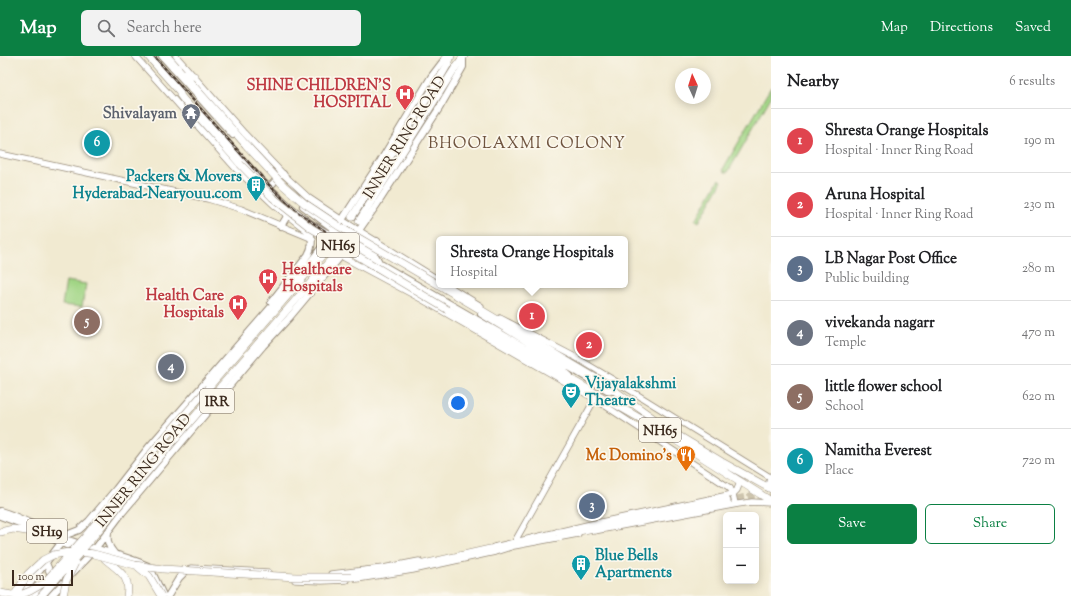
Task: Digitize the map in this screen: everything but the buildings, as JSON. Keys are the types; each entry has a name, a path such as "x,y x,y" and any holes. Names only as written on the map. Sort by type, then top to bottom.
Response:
{"highway":[{"name":"NH65","path":"148,56 180,92 183,99 240,164 272,197 311,228 448,310 577,383 596,397 650,424 771,502"},
{"name":"NH65","path":"167,56 284,186 304,203 436,283"},
{"path":"352,217 438,81 451,56"},
{"name":"IRR","path":"359,221 448,79 464,57"},
{"path":"183,74 194,76"},
{"name":"IRR","path":"31,596 85,537 207,385 215,380 326,252"},
{"name":"IRR","path":"41,596 78,555 140,480 217,395 221,385 333,257"},
{"name":"NH65","path":"444,288 604,383 689,442 767,487"},
{"path":"252,338 253,329"},
{"path":"246,356 259,351"},
{"path":"602,373 604,383"},
{"path":"558,532 574,532 727,501"},
{"path":"0,532 13,529 36,533"},
{"path":"14,596 35,566 43,560 63,552 74,551 89,553 140,569 296,577 351,577 406,568 497,547"},
{"path":"64,596 66,581 78,555"},
{"path":"105,559 125,576 128,586 127,596"},
{"path":"140,569 149,576 162,596"},
{"path":"0,593 18,596 44,583"}],"main road":[{"path":"162,56 275,181 332,232"},
{"name":"INNER RING ROAD","path":"61,540 79,530 90,520 148,448 207,385 226,358 312,260 342,220 431,77 448,56"},
{"name":"INNER RING ROAD","path":"51,596 58,593 90,556 122,513 217,395 289,318 341,256 360,230 440,108 463,67 464,57"},
{"name":"NH65","path":"180,92 269,187 288,205 310,223 332,232 350,243"},
{"path":"269,187 279,175 284,174"},
{"path":"270,202 277,195"},
{"path":"281,226 287,216 288,205"},
{"path":"287,216 296,212"},
{"path":"253,329 254,322 308,255 312,247 310,223"},
{"path":"363,267 377,242"},
{"path":"350,243 401,276 562,369 577,383"},
{"path":"405,259 407,270 436,287"},
{"path":"388,281 401,276"},
{"path":"437,288 606,390 613,390"},
{"name":"SH19","path":"0,511 21,518 90,556 140,569"},
{"name":"SH19","path":"0,516 19,522 36,533 114,553 149,568"},
{"path":"90,520 91,525 100,533 107,533 107,542 114,553"},
{"path":"20,596 46,563 61,540"},
{"path":"46,563 58,593"},
{"path":"149,568 162,596"},
{"path":"140,569 152,584 158,596"},
{"path":"168,596 178,578 185,572"}],"street":[{"path":"135,56 236,169 270,202 312,236"},
{"path":"176,56 244,133 309,198 436,278"},
{"path":"0,154 208,199 242,208 281,226 312,236"},
{"path":"341,256 596,397 730,488 734,494 735,504"},
{"path":"452,288 497,316 602,373 770,477 767,487"},
{"path":"514,543 596,397"},
{"path":"149,568 185,572 300,578 383,568 468,551 497,547 558,532 734,494 740,482"},
{"path":"140,569 205,568 322,581 352,580 414,570 488,554 514,546 735,504 771,502"}],"green space":[{"path":"771,87 771,97 728,172 725,172 723,169"},
{"path":"719,179 722,181 699,222 696,220"},
{"path":"66,281 86,284 82,307 62,305"}],"tunnel":[{"path":"326,251 351,218"},
{"path":"333,257 344,242"},
{"path":"727,501 755,495 771,497"}],"railway":[{"path":"154,56 265,181 296,211 325,231"}],"place":[{"name":"SHINE CHILDREN'S HOSPITAL","path":"405,111"},
{"name":"Shivalayam","path":"191,130"},
{"name":"Namitha Everest","path":"97,143"},
{"name":"Packers & Movers Hyderabad-Nearyouu.com","path":"256,202"},
{"name":"Healthcare Hospitals","path":"268,295"},
{"name":"Shresta Orange Hospitals","path":"532,316"},
{"name":"Health Care Hospitals","path":"238,321"},
{"name":"little flower school","path":"87,322"},
{"name":"Aruna Hospital","path":"589,345"},
{"name":"vivekanda nagarr","path":"171,367"},
{"name":"Vijayalakshmi Theatre","path":"571,409"},
{"name":"Mc Domino's","path":"686,472"},
{"name":"LB Nagar Post Office","path":"592,506"},
{"name":"Blue Bells Apartments","path":"581,581"}],"district":[{"name":"BHOOLAXMI COLONY","path":"527,142"}]}
